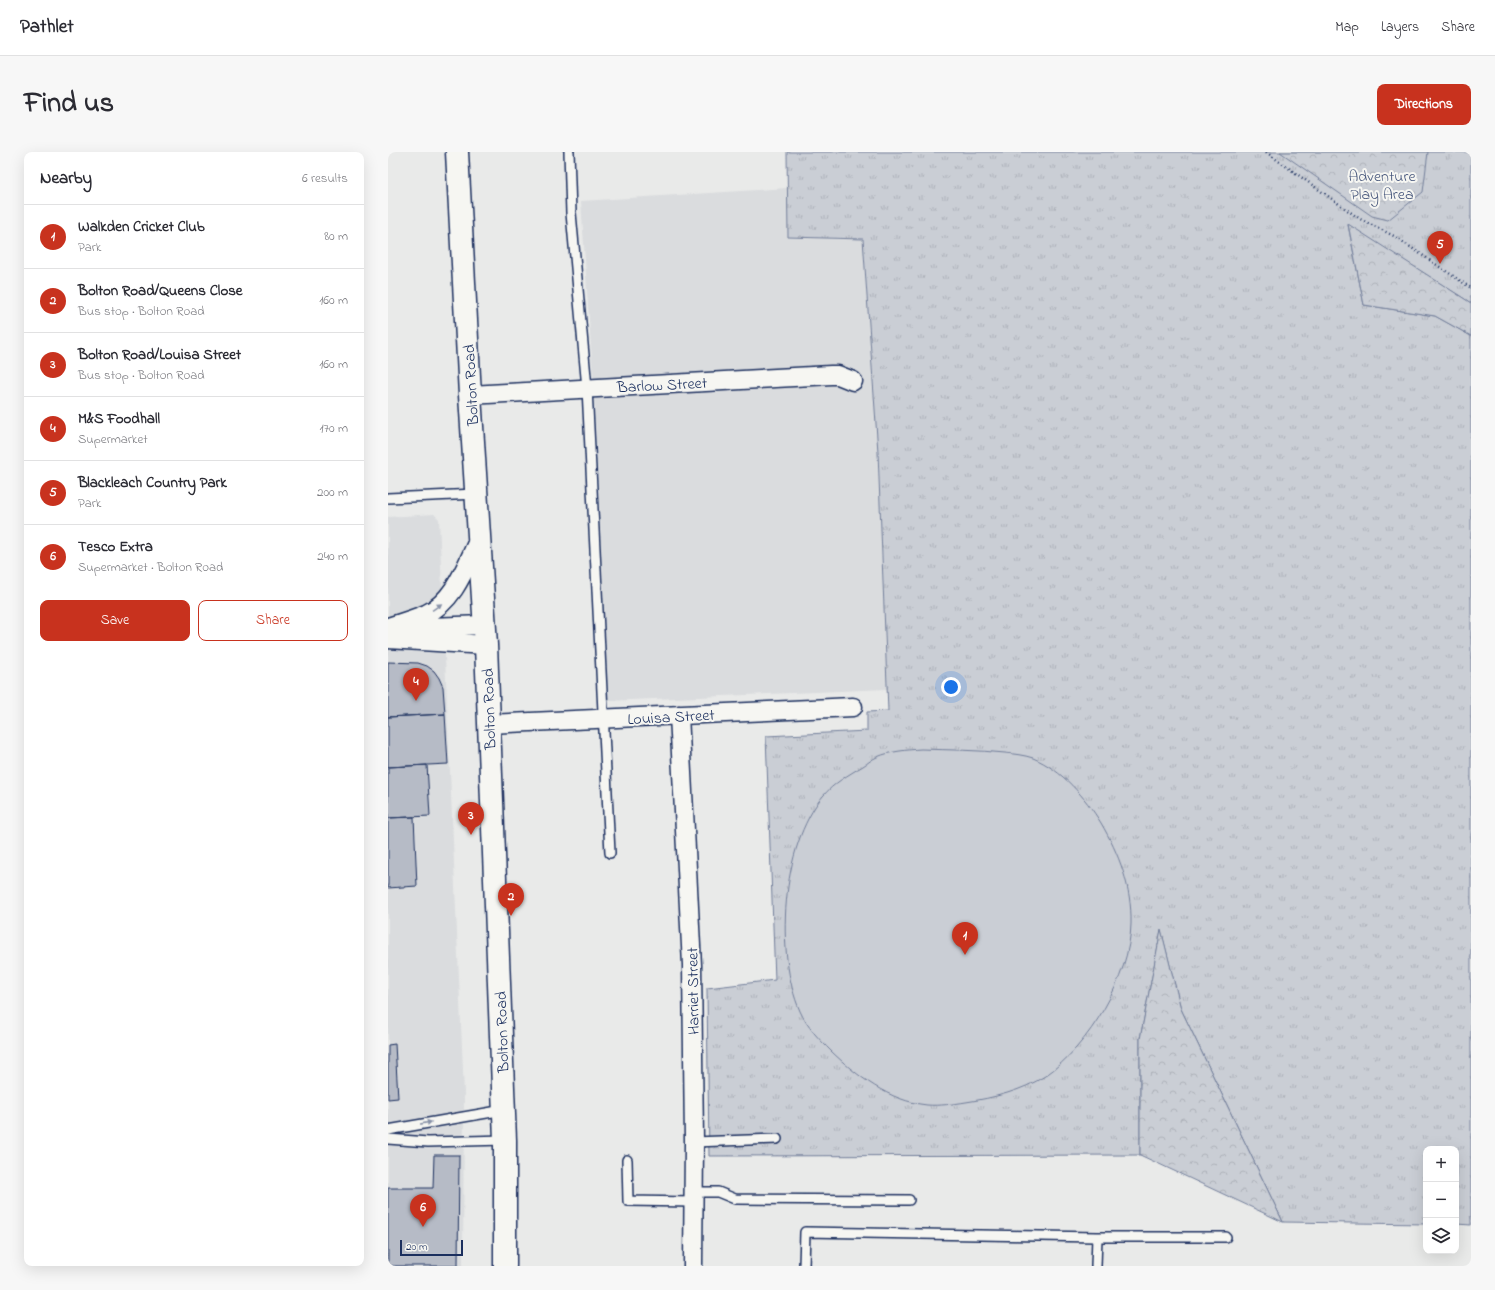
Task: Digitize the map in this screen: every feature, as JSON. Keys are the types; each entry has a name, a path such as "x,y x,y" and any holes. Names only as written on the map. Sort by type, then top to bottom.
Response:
{"main road":[{"name":"Bolton Road","path":"457,152 489,724 505,1140 506,1266"}],"street":[{"name":"Barlow Street","path":"470,395 831,374 853,381"},
{"path":"388,628 427,614 443,602 455,587 479,539"},
{"path":"388,628 485,635"},
{"path":"388,639 485,635"},
{"name":"Louisa Street","path":"489,724 853,707"},
{"name":"Harriet Street","path":"679,716 692,965 694,1142 693,1266"}],"lane":[{"path":"569,152 571,212 588,388 610,853"},
{"path":"388,498 476,494"},
{"path":"388,1130 504,1110"},
{"path":"388,1139 428,1142 505,1140"},
{"path":"694,1142 777,1139"},
{"path":"627,1160 628,1201 693,1197 718,1192 735,1199 909,1200"},
{"path":"804,1266 805,1232 1097,1237 1226,1236"},
{"path":"1096,1266 1097,1237"}],"path":[{"path":"1266,152 1360,219 1394,236 1471,288"}],"shaded area":[{"path":"787,188 789,237 863,239 878,452 887,689 608,701 593,379 581,201"},
{"path":"434,514 439,519 464,1093 463,1266 388,1266 388,517"}],"green space":[{"path":"787,152 1471,152 1471,303 1348,225 1364,305 1435,316 1471,336 1471,1225 1459,1224 1459,1146 1423,1146 1423,1224 1283,1222 1181,1009 1161,930 1140,1039 1140,1155 709,1156 707,988 775,980 766,736 867,731 867,712 888,711 878,452 863,239 788,237"},
{"name":"Adventure Play Area","path":"1280,152 1428,152 1423,192 1388,220 1372,216"},
{"path":"1348,224 1471,303 1471,336 1435,316 1364,305"},
{"path":"921,749 984,751 1019,755 1033,758 1054,770 1080,794 1101,823 1119,859 1127,884 1131,910 1129,945 1115,987 1104,1009 1077,1047 1045,1076 1027,1086 986,1098 941,1105 913,1103 887,1093 874,1086 831,1051 818,1037 803,1017 792,987 787,960 785,931 786,901 798,843 809,817 823,796 832,787 875,758 893,752"},
{"path":"1161,929 1181,1009 1283,1222 1140,1155 1140,1039"}],"building":[{"path":"388,662 418,663 427,666 434,671 443,687 445,714 388,717"},
{"path":"445,714 448,764 388,767 388,717"},
{"path":"427,765 430,816 388,818 388,767"},
{"path":"414,817 417,886 388,888 388,818"},
{"path":"395,1044 398,1098 388,1099 388,1045"},
{"path":"434,1155 459,1155 458,1266 388,1266 388,1188 433,1188"}],"place":[{"name":"Blackleach Country Park","path":"1440,264"},
{"name":"M&S Foodhall","path":"416,701"},
{"name":"Bolton Road/Louisa Street","path":"471,835"},
{"name":"Bolton Road/Queens Close","path":"511,916"},
{"name":"Walkden Cricket Club","path":"965,955"},
{"name":"Tesco Extra","path":"423,1227"}]}
